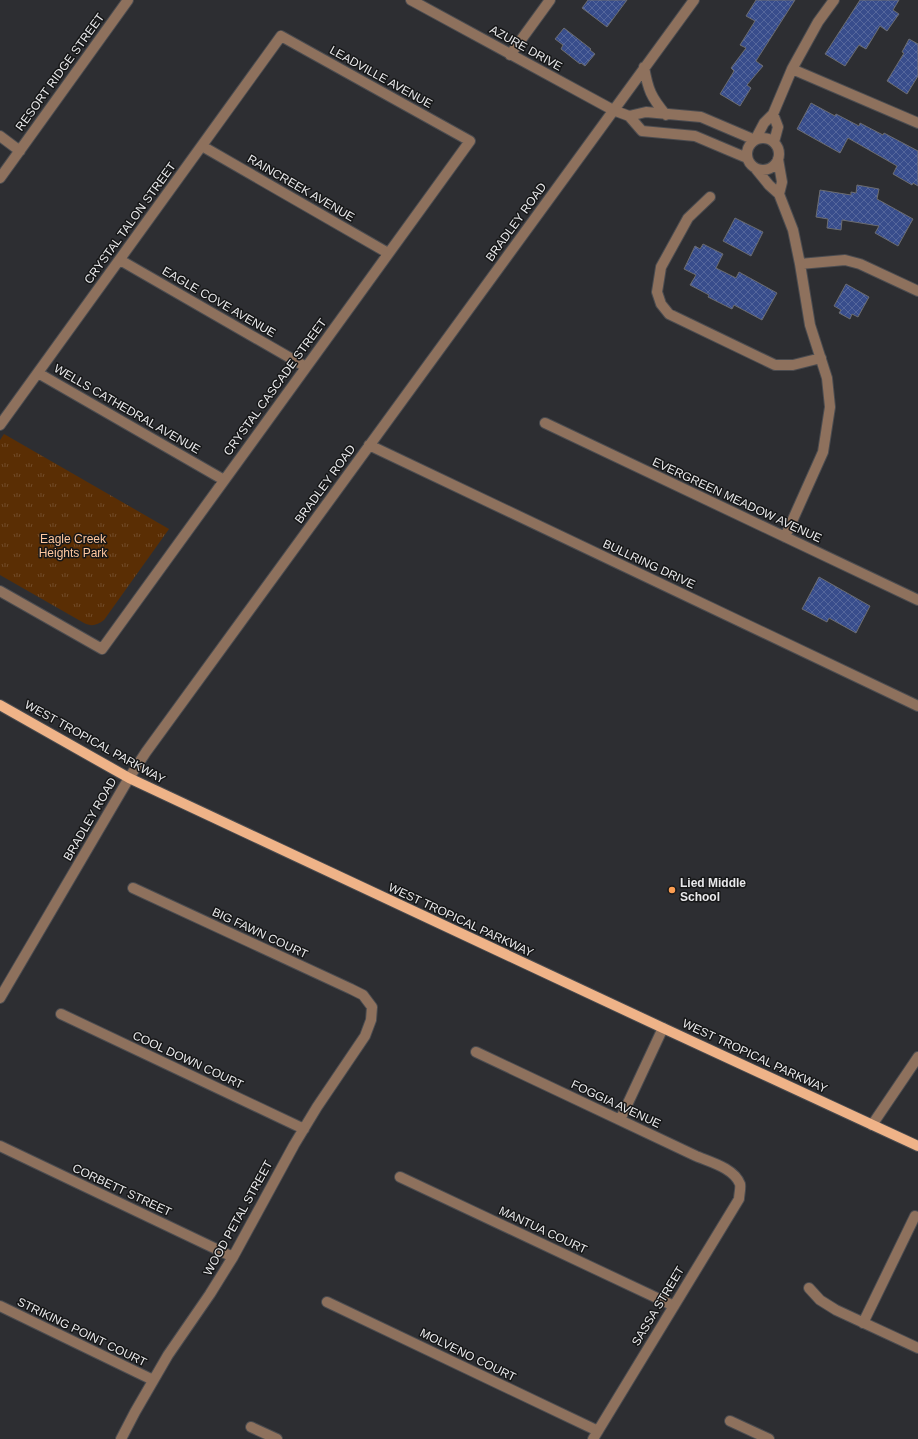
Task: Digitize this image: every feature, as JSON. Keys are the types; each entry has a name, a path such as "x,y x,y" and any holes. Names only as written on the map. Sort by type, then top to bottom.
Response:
{"main road":[{"name":"WEST TROPICAL PARKWAY","path":"0,705 129,778 662,1028 918,1146"}],"street":[{"name":"RESORT RIDGE STREET","path":"0,178 128,0"},
{"name":"AZURE DRIVE","path":"412,0 510,55 613,110 629,116 642,131 695,136 747,158"},
{"path":"510,55 550,0"},
{"name":"BRADLEY ROAD","path":"0,998 129,778 146,752 694,0"},
{"path":"785,537 823,452 830,407 827,378 810,325 800,264 792,230 779,194 752,166 747,158 748,148 755,140 764,124 774,114 792,69 818,22 834,0"},
{"name":"LEADVILLE AVENUE","path":"281,36 470,141"},
{"name":"CRYSTAL TALON STREET","path":"0,426 281,36"},
{"path":"644,67 649,91 654,101 666,115"},
{"path":"792,69 918,123"},
{"path":"629,116 646,112 701,117 755,140 765,138 774,142 778,150 782,182 779,194"},
{"path":"774,114 778,127 774,142"},
{"path":"0,136 20,151"},
{"name":"CRYSTAL CASCADE STREET","path":"1,593 102,649 470,141"},
{"name":"RAINCREEK AVENUE","path":"202,146 388,253"},
{"path":"756,169 769,169 773,167 778,159"},
{"path":"710,197 688,218 661,267 657,292 661,304 669,314 775,365 793,365 821,358"},
{"name":"EAGLE COVE AVENUE","path":"120,260 306,366"},
{"path":"800,264 845,260 860,264 918,291"},
{"name":"WELLS CATHEDRAL AVENUE","path":"38,373 224,480"},
{"name":"EVERGREEN MEADOW AVENUE","path":"545,423 918,600"},
{"name":"BULLRING DRIVE","path":"369,445 918,706"},
{"name":"BIG FAWN COURT","path":"133,888 363,995 372,1007"},
{"name":"WOOD PETAL STREET","path":"121,1439 168,1355 210,1294 233,1257 283,1164 304,1129 365,1036 372,1007"},
{"name":"COOL DOWN COURT","path":"61,1014 304,1129"},
{"path":"620,1120 662,1028"},
{"name":"FOGGIA AVENUE","path":"476,1052 696,1156 716,1164 732,1173 740,1185"},
{"path":"872,1125 918,1057"},
{"name":"CORBETT STREET","path":"0,1146 233,1257"},
{"name":"MANTUA COURT","path":"400,1177 674,1306"},
{"name":"SASSA STREET","path":"595,1435 739,1199 740,1185"},
{"path":"863,1323 915,1216"},
{"path":"809,1288 820,1300 836,1310 918,1348"},
{"name":"MOLVENO COURT","path":"327,1302 595,1435"},
{"name":"STRIKING POINT COURT","path":"0,1306 153,1380"},
{"path":"730,1421 769,1439"},
{"path":"251,1427 276,1439"}],"green space":[{"name":"Eagle Creek Heights Park","path":"4,434 169,529 104,620 99,623 92,625 84,623 0,575 0,440"}],"building":[{"path":"588,0 627,0 607,27 582,8"},
{"path":"756,0 795,0 756,61 763,66 747,85 751,88 740,106 720,94 734,71 731,68 746,48 740,45 755,21 746,16"},
{"path":"860,0 899,0 893,10 899,14 887,31 880,26 866,49 859,45 845,66 825,54"},
{"path":"564,28 591,49 590,50 595,54 585,66 581,63 580,64 561,49 563,45 555,39"},
{"path":"909,39 918,44 918,76 907,94 887,81 904,53 902,52"},
{"path":"811,103 835,116 836,114 859,126 860,123 883,135 884,133 918,151 918,186 913,183 912,185 893,174 897,166 848,138 840,153 797,129"},
{"path":"857,185 879,189 877,199 913,219 898,246 875,233 879,226 842,220 841,230 827,228 828,219 816,217 820,190 851,195 851,192 856,193"},
{"path":"735,218 763,232 751,256 723,241"},
{"path":"703,244 723,254 716,268 736,278 739,272 777,293 762,320 734,305 732,309 708,297 709,295 690,285 696,275 684,269 695,246 700,249"},
{"path":"846,284 869,297 858,317 852,314 850,319 839,313 841,310 834,306"},
{"path":"819,577 870,606 856,633 829,618 827,622 802,609"}],"place":[{"name":"Lied Middle School","path":"672,890"}]}
